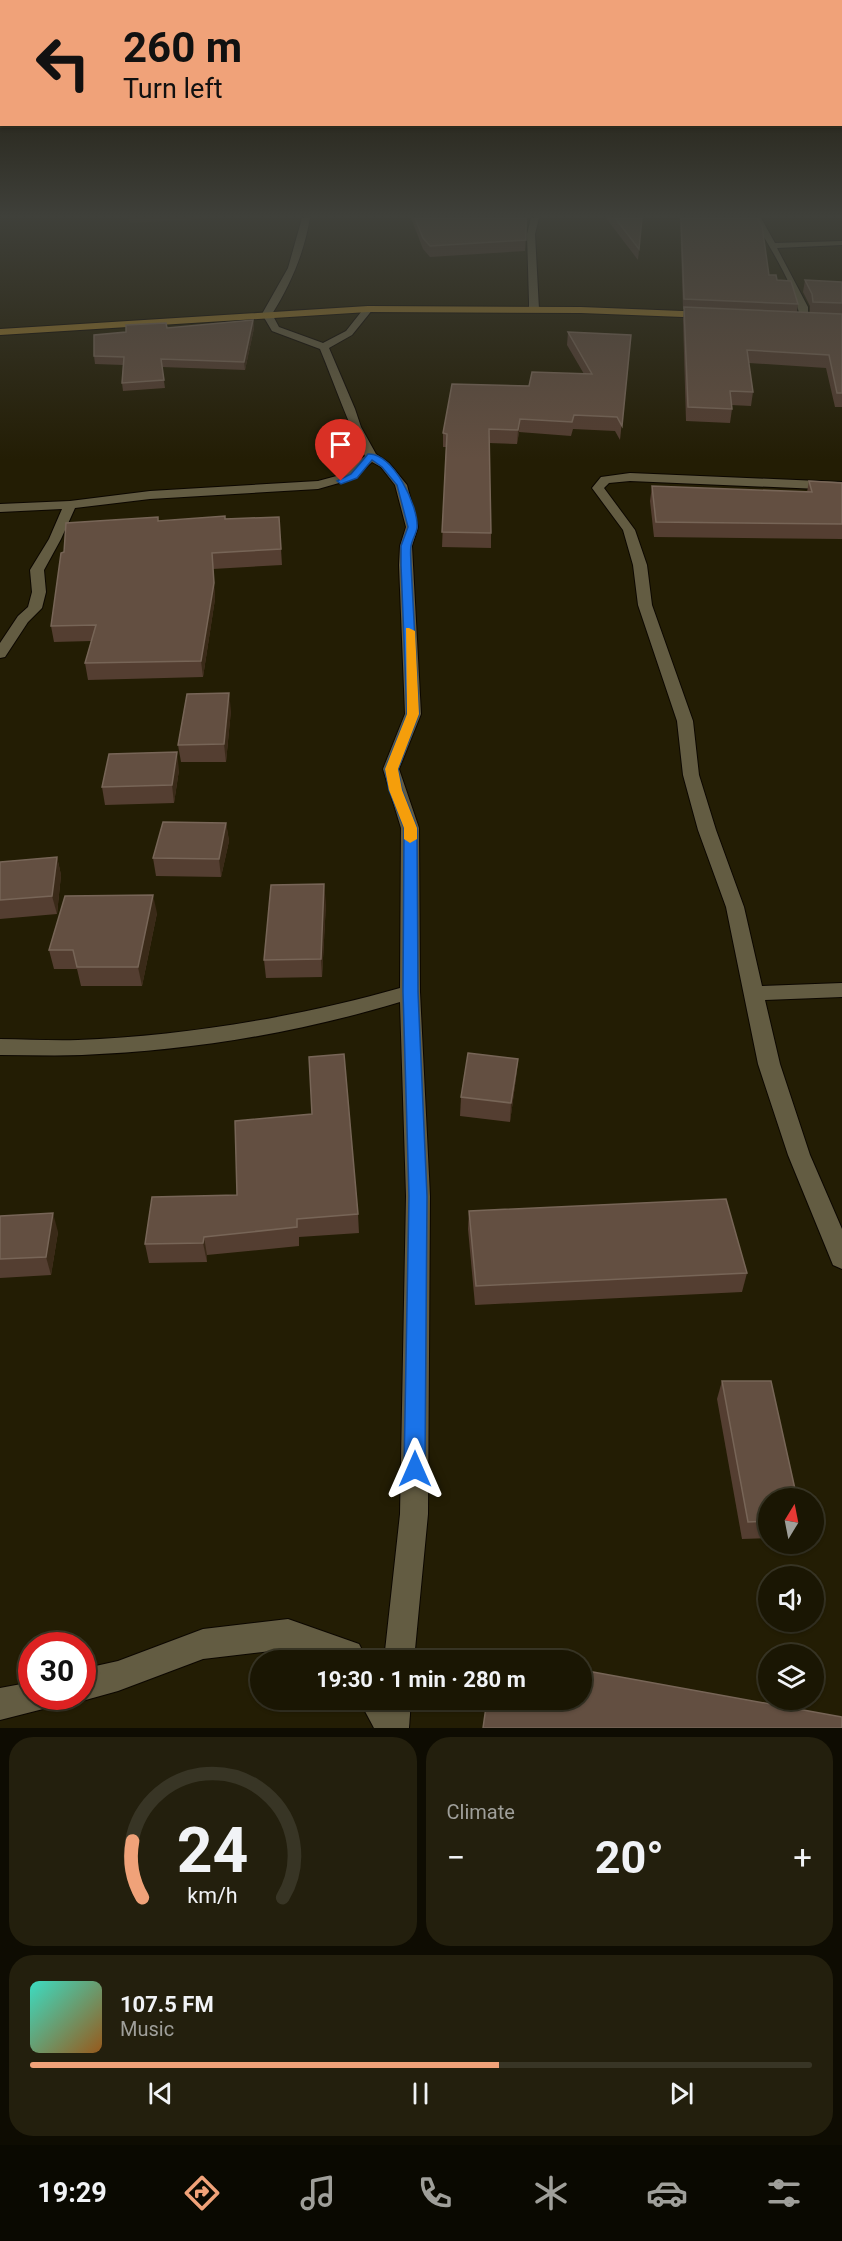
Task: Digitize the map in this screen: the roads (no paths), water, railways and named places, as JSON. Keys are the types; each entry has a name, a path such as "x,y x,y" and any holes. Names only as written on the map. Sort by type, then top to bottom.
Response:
{"main road":[{"path":"0,332 368,309 534,309 722,315"},
{"path":"793,318 810,319"}],"street":[{"path":"277,299 267,314 275,329 324,347 355,427 371,456 385,465 401,485 412,527 406,546 406,565 413,714 391,769 410,828 410,992 418,1196 414,1514 400,1650"},
{"path":"533,299 534,309"},
{"path":"799,299 810,319"},
{"path":"324,347 349,333 368,309"},
{"path":"0,508 70,505 150,495 238,491 341,481 354,476 371,456"},
{"path":"842,486 630,477 605,480 598,488 629,530 632,539 640,565 645,605 685,721 691,775 707,830 735,907 769,1064 800,1155 842,1258"},
{"path":"0,654 23,619 35,608 39,592 37,570 55,539 57,530 70,505"},
{"path":"754,993 842,990"},
{"path":"0,1047 90,1047 243,1029 359,1008 410,992"},
{"path":"96,1682 118,1676 203,1644 288,1634 334,1650"},
{"path":"0,1704 18,1700"},
{"path":"381,1710 392,1728"},
{"path":"392,1728 395,1710"}]}
